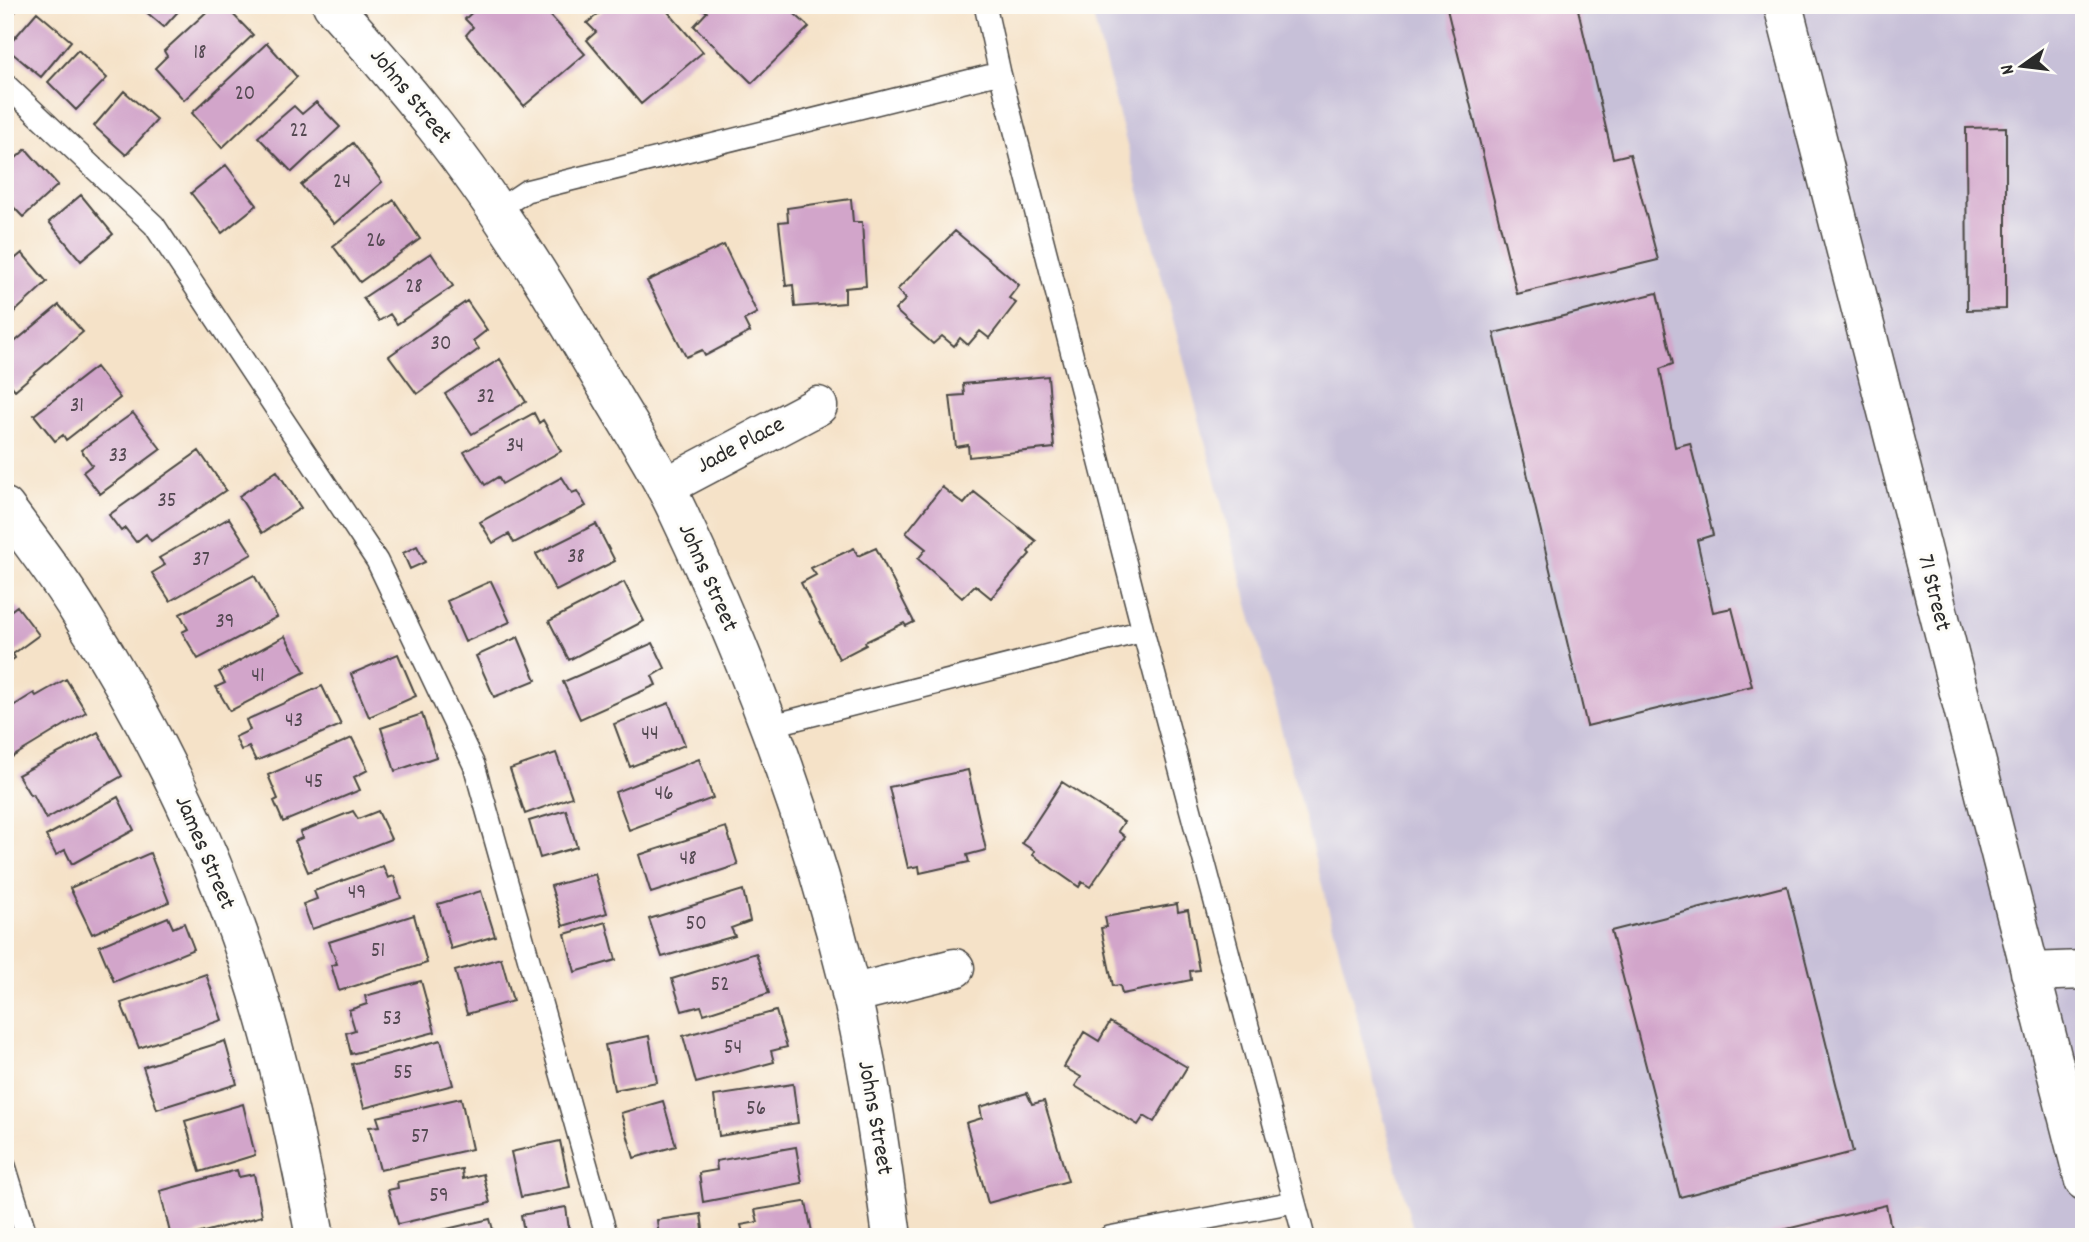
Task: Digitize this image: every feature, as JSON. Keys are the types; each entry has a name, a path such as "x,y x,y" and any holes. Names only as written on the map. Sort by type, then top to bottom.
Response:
{"street":[{"name":"Johns Street","path":"332,5 437,128 496,211 570,323 677,509 724,614 769,726 828,902 851,994 871,1097 892,1237"},
{"name":"71 Street","path":"1783,5 2084,1181"},
{"name":"Jade Place","path":"665,487 818,406"},
{"name":"James Street","path":"5,507 79,610 143,720 185,803 216,876 249,964 277,1058 298,1142 315,1237"},
{"path":"851,994 955,968"},
{"path":"2030,972 2084,970"}],"lane":[{"path":"985,5 1000,74 1143,631 1304,1237"},
{"path":"496,211 526,191 1000,74"},
{"path":"5,84 154,225 377,561 474,765 607,1237"},
{"path":"769,726 1143,631"},
{"path":"5,1166 26,1237"},
{"path":"1108,1237 1294,1202"}],"shaded area":[{"path":"1090,5 2084,5 2084,1237 1415,1237"}],"building":[{"path":"5,5 21,5 5,23"},
{"path":"138,5 184,5 164,27"},
{"path":"214,5 224,5 253,35 184,100 155,68 167,56 164,51"},
{"path":"480,5 541,5 585,54 524,106 466,35 473,27 465,19"},
{"path":"609,5 662,5 703,52 641,104 587,40 596,32 587,23"},
{"path":"698,5 785,5 809,27 752,83 694,26 707,12"},
{"path":"1446,5 1577,5 1613,158 1630,154 1658,260 1517,294"},
{"path":"37,12 71,41 41,77 6,48"},
{"path":"267,43 297,77 222,148 192,113"},
{"path":"78,50 107,78 76,110 48,82"},
{"path":"124,91 157,120 126,155 94,126"},
{"path":"316,102 340,127 292,172 258,137 294,106 302,114"},
{"path":"2006,127 2006,309 1967,310 1966,128"},
{"path":"353,143 382,182 334,224 301,185"},
{"path":"26,149 58,185 23,217 5,198 5,168"},
{"path":"226,165 257,205 222,233 191,193"},
{"path":"81,195 113,234 81,261 49,222"},
{"path":"851,199 853,222 862,222 866,286 845,288 845,303 795,307 793,285 786,286 779,222 788,221 787,208"},
{"path":"394,200 420,239 360,282 333,246"},
{"path":"955,231 1019,285 1009,298 1016,303 989,338 980,331 968,345 960,338 954,346 942,336 933,344 895,310 906,299 897,290"},
{"path":"724,245 757,313 744,320 750,332 705,356 702,350 686,357 647,281"},
{"path":"22,253 47,282 5,321 5,267"},
{"path":"431,253 453,286 397,324 390,314 379,321 363,298"},
{"path":"1657,293 1673,364 1660,369 1675,447 1690,443 1713,535 1697,540 1713,612 1732,608 1752,686 1587,726 1494,333"},
{"path":"467,301 487,330 473,341 479,349 417,394 389,356"},
{"path":"59,305 83,332 15,390 5,378 5,350"},
{"path":"500,359 526,402 472,434 445,394"},
{"path":"96,367 120,398 66,440 63,435 55,441 34,415"},
{"path":"1048,376 1054,448 969,457 968,445 956,447 950,396 964,395 963,384"},
{"path":"133,413 161,449 100,494 83,472 92,465 81,450"},
{"path":"534,413 539,423 543,420 561,451 502,484 498,477 485,485 464,452"},
{"path":"199,451 226,490 151,541 146,534 136,542 125,528 121,531 109,515"},
{"path":"277,471 301,508 262,533 239,496"},
{"path":"562,477 572,493 577,491 586,506 514,543 509,534 493,543 480,522"},
{"path":"942,487 964,504 974,492 1036,541 1028,552 1030,554 991,598 975,585 962,598 918,559 926,549 906,533"},
{"path":"229,518 252,554 170,601 152,573 165,565 159,558"},
{"path":"596,524 615,561 556,591 536,554"},
{"path":"417,546 425,562 410,569 403,553"},
{"path":"854,548 858,556 876,548 914,622 906,626 904,623 865,642 866,645 839,659 801,583 816,575 811,568"},
{"path":"254,575 277,617 198,659 182,632 188,629 180,614"},
{"path":"491,581 510,622 465,642 447,601"},
{"path":"624,582 644,621 569,660 549,621"},
{"path":"17,606 39,635 13,654 15,658 5,665 5,615"},
{"path":"285,636 305,672 230,711 216,687 225,683 219,672"},
{"path":"518,637 536,680 494,697 476,656"},
{"path":"653,643 665,668 652,676 656,685 580,719 563,682"},
{"path":"398,654 416,696 369,717 351,674"},
{"path":"66,679 86,712 9,759 5,753 5,711 34,693 36,696"},
{"path":"322,686 341,725 256,761 249,747 241,750 235,737 250,730 246,720"},
{"path":"669,703 685,745 630,767 614,724"},
{"path":"422,714 436,757 395,771 381,728"},
{"path":"98,732 122,776 46,819 33,794 30,795 18,775"},
{"path":"352,738 368,770 354,777 360,790 283,822 274,801 278,799 268,775"},
{"path":"556,753 572,797 525,814 510,769"},
{"path":"699,759 713,798 629,830 615,792"},
{"path":"968,770 986,850 967,855 969,862 920,873 919,866 908,868 889,787"},
{"path":"1062,782 1124,822 1118,831 1125,837 1090,887 1082,882 1079,887 1033,855 1034,851 1022,843"},
{"path":"118,797 134,830 72,864 65,850 56,855 46,836"},
{"path":"566,810 577,847 540,858 529,821"},
{"path":"353,811 358,819 378,811 391,839 308,872 295,841 302,838 300,832"},
{"path":"726,827 738,865 651,893 639,855"},
{"path":"150,853 169,902 92,934 70,888"},
{"path":"383,866 388,878 394,876 401,898 312,929 303,904 317,899 314,891"},
{"path":"595,874 607,913 563,926 551,886"},
{"path":"1787,886 1853,1152 1680,1197 1611,931"},
{"path":"743,890 750,921 731,928 735,936 662,957 649,919"},
{"path":"481,891 495,936 451,949 438,904"},
{"path":"1177,904 1178,912 1188,910 1199,970 1190,971 1191,980 1122,994 1120,985 1113,986 1101,928 1107,927 1105,917"},
{"path":"414,915 427,963 339,991 331,965 337,964 329,942"},
{"path":"168,917 173,928 184,923 194,949 114,982 99,946"},
{"path":"606,922 616,960 575,972 565,934"},
{"path":"756,953 769,993 704,1014 701,1006 682,1011 672,979"},
{"path":"501,958 513,1001 467,1014 455,971"},
{"path":"206,974 222,1020 139,1048 121,1003"},
{"path":"421,981 435,1032 351,1054 346,1033 355,1030 349,1010 367,1004 365,996"},
{"path":"776,1011 787,1047 771,1051 774,1062 696,1083 683,1036"},
{"path":"1110,1022 1187,1067 1154,1122 1144,1116 1138,1125 1075,1086 1081,1077 1064,1067 1084,1032 1099,1041"},
{"path":"649,1036 657,1082 614,1090 605,1045"},
{"path":"441,1040 453,1085 364,1108 352,1064"},
{"path":"225,1041 237,1084 157,1109 143,1067"},
{"path":"793,1084 798,1123 719,1136 714,1096"},
{"path":"1027,1093 1032,1104 1044,1101 1068,1181 988,1203 966,1123 982,1118 980,1107"},
{"path":"461,1098 472,1149 380,1170 369,1127 380,1126 377,1117"},
{"path":"663,1101 676,1146 634,1158 621,1113"},
{"path":"243,1104 255,1155 200,1172 185,1121"},
{"path":"560,1141 570,1187 521,1197 511,1152"},
{"path":"796,1147 802,1183 703,1202 699,1173 717,1170 716,1161"},
{"path":"462,1169 463,1179 483,1174 490,1203 398,1224 388,1190 398,1188 397,1182"},
{"path":"237,1170 239,1177 254,1174 262,1216 186,1237 171,1237 160,1191"},
{"path":"806,1202 813,1237 744,1237 741,1225 758,1222 755,1210"},
{"path":"1886,1205 1893,1237 1758,1237 1758,1236"},
{"path":"566,1207 570,1237 525,1237 521,1215"},
{"path":"701,1214 704,1237 659,1237 657,1220"},
{"path":"490,1219 495,1237 416,1237 416,1236"},
{"path":"258,1232 259,1237 243,1237 243,1236"}]}
